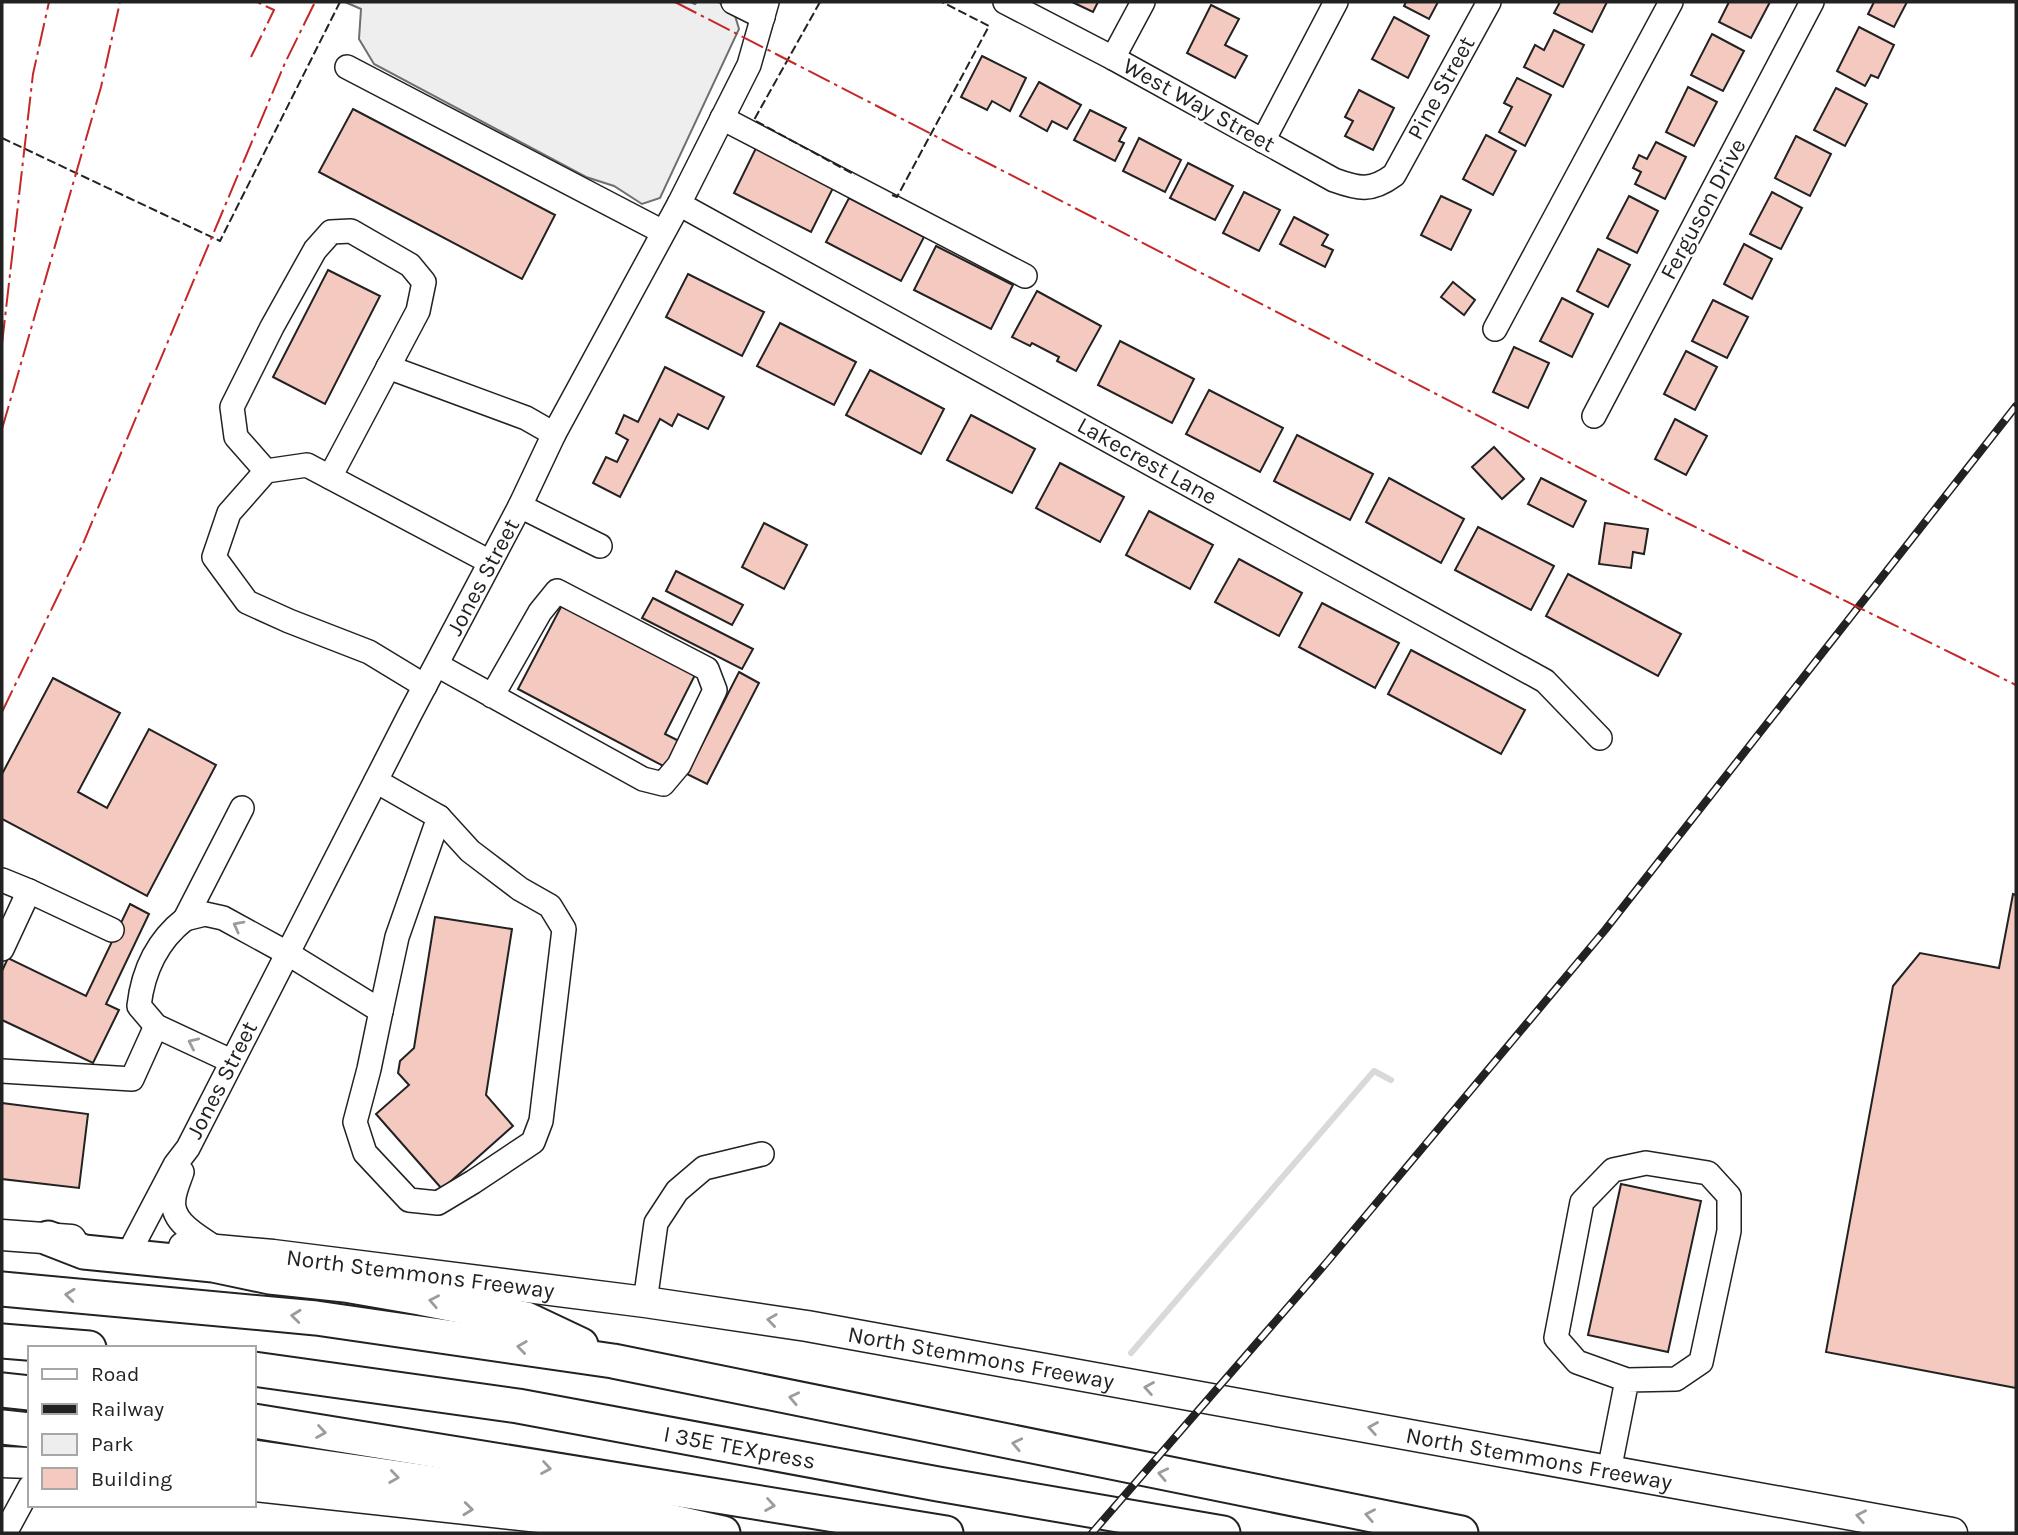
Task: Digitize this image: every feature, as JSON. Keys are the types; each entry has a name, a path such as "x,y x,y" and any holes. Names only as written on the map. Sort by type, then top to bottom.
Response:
{"highway":[{"path":"48,1238 84,1252 213,1265 270,1277 345,1285 526,1319 614,1361"},
{"path":"2,1289 328,1320 614,1361 1461,1533"},
{"path":"2,1341 64,1346"},
{"name":"I 35E TEXpress","path":"256,1369 518,1406 924,1482 1223,1533"},
{"path":"2,1391 28,1393"},
{"path":"256,1421 946,1533"},
{"path":"2,1427 28,1430"},
{"path":"256,1457 621,1510 723,1533"}],"main road":[{"name":"North Stemmons Freeway","path":"2,1235 218,1250 645,1302 807,1326 1952,1533"},
{"path":"2,1462 28,1463"},
{"path":"256,1486 684,1533"}],"street":[{"path":"733,2 765,9"},
{"name":"West Way Street","path":"1005,2 1113,58 1334,180 1357,188 1381,184 1394,175"},
{"path":"1113,58 1143,2"},
{"path":"1264,141 1336,2"},
{"name":"Pine Street","path":"1394,175 1489,2"},
{"path":"1495,329 1671,2"},
{"name":"Ferguson Drive","path":"1594,416 1812,2"},
{"name":"Jones Street","path":"218,1250 175,1216 174,1197 188,1148 520,506 554,434 679,204 749,65 765,9"},
{"path":"347,67 663,232"},
{"path":"722,118 1025,276"},
{"name":"Lakecrest Lane","path":"679,204 1545,681 1600,738"},
{"path":"266,471 236,437 232,407 315,250 331,232 351,232 410,265 424,282 418,311 330,477"},
{"path":"388,367 526,418 554,434"},
{"path":"425,686 369,652 247,602 214,557 229,513 266,471 307,465 490,562"},
{"path":"520,506 600,546"},
{"path":"437,665 492,696 643,779 663,784 679,765 715,690 707,669 557,591 540,612 492,696"},
{"path":"376,781 439,817 470,851 520,890 550,906 564,929 541,1121 533,1142 438,1203 409,1200 365,1153 355,1122 397,937 439,817"},
{"path":"185,919 242,808"},
{"path":"2,880 112,930"},
{"path":"2,949 29,891"},
{"path":"231,1061 156,1026 139,1006 141,986 160,944 172,929 185,919 205,914 223,918 287,953 381,1011"},
{"path":"2,1071 132,1079 156,1026"},
{"name":"Jones Street","path":"134,1243 174,1166 188,1148"},
{"path":"645,1302 656,1223 677,1191 704,1168 762,1154"},
{"path":"1646,1163 1708,1173 1729,1196 1729,1231 1701,1362 1676,1379 1627,1380 1577,1362 1556,1338 1582,1202 1613,1170 1646,1163"},
{"path":"1609,1471 1627,1380"},
{"path":"5,1533 28,1491"}],"green space":[{"path":"345,2 718,2 733,9 739,29 660,198 642,204 614,186 586,177 374,64 359,39 361,9"}],"building":[{"path":"1072,2 1098,2 1093,12"},
{"path":"1406,2 1438,2 1429,19 1404,6"},
{"path":"1560,2 1607,2 1592,32 1554,13"},
{"path":"1729,2 1770,2 1751,38 1719,22"},
{"path":"1874,2 1907,2 1894,27 1868,14"},
{"path":"1211,5 1239,19 1225,45 1247,56 1235,78 1187,53"},
{"path":"1394,17 1429,36 1408,78 1372,59"},
{"path":"1859,27 1894,45 1878,78 1871,75 1865,86 1837,71"},
{"path":"1554,30 1584,45 1563,87 1524,67 1535,45 1544,50"},
{"path":"1712,34 1744,51 1723,91 1691,75"},
{"path":"982,56 1026,78 1010,111 992,101 987,110 961,97"},
{"path":"1517,78 1551,95 1525,146 1499,132 1512,107 1504,103"},
{"path":"1039,82 1081,105 1067,129 1052,121 1047,131 1020,116"},
{"path":"1688,87 1717,102 1694,146 1666,132"},
{"path":"1836,88 1867,104 1845,146 1814,130"},
{"path":"1359,90 1394,108 1373,150 1345,136 1353,121 1345,117"},
{"path":"353,109 555,215 522,279 319,172"},
{"path":"1090,110 1126,128 1119,141 1124,143 1115,161 1074,140"},
{"path":"1486,135 1516,151 1493,195 1463,179"},
{"path":"1796,136 1831,154 1810,196 1775,178"},
{"path":"1139,138 1181,160 1165,192 1123,171"},
{"path":"1656,142 1686,157 1665,199 1635,184 1641,172 1633,168 1639,155 1647,159"},
{"path":"756,148 833,188 811,232 734,193"},
{"path":"1188,163 1233,186 1215,220 1170,198"},
{"path":"1244,192 1280,210 1259,251 1223,233"},
{"path":"1772,192 1802,208 1781,249 1750,234"},
{"path":"1441,196 1471,210 1451,250 1421,235"},
{"path":"1629,196 1658,211 1637,253 1607,238"},
{"path":"849,198 924,237 901,281 826,242"},
{"path":"1294,217 1328,235 1322,245 1333,250 1325,267 1280,244"},
{"path":"1744,244 1772,259 1752,299 1724,284"},
{"path":"936,246 1013,285 991,329 914,290"},
{"path":"1598,249 1630,265 1608,307 1577,291"},
{"path":"328,270 380,296 325,404 273,377"},
{"path":"688,274 764,312 742,356 666,317"},
{"path":"1453,282 1475,300 1464,315 1441,297"},
{"path":"1037,291 1101,326 1076,371 1057,361 1059,357 1032,343 1030,346 1012,337"},
{"path":"1562,298 1593,314 1572,357 1540,341"},
{"path":"1713,300 1748,317 1727,358 1692,341"},
{"path":"780,323 856,362 834,405 757,366"},
{"path":"1120,341 1194,379 1172,423 1098,385"},
{"path":"1514,347 1549,363 1528,408 1493,392"},
{"path":"1686,351 1717,367 1695,410 1664,394"},
{"path":"665,367 724,397 708,429 678,414 672,426 660,419 620,497 593,483 606,457 617,462 628,440 616,433 624,415 638,422"},
{"path":"870,370 944,409 921,454 846,415"},
{"path":"1209,390 1283,428 1260,472 1186,434"},
{"path":"971,415 1035,449 1012,493 947,460"},
{"path":"1675,419 1707,436 1686,475 1655,459"},
{"path":"1297,435 1373,474 1350,520 1274,481"},
{"path":"1494,447 1524,479 1502,499 1472,467"},
{"path":"1060,463 1124,497 1100,542 1036,508"},
{"path":"1389,478 1464,519 1441,563 1366,522"},
{"path":"1541,478 1586,501 1573,527 1528,504"},
{"path":"1149,511 1213,545 1190,589 1126,555"},
{"path":"764,523 807,545 784,589 742,567"},
{"path":"1605,523 1648,529 1644,554 1633,552 1631,568 1599,564"},
{"path":"1478,527 1554,566 1531,610 1455,570"},
{"path":"1239,559 1302,593 1279,636 1215,602"},
{"path":"676,571 743,605 732,625 666,591"},
{"path":"1568,574 1681,634 1658,676 1546,616"},
{"path":"653,598 753,649 742,669 642,618"},
{"path":"1322,603 1399,643 1375,688 1299,647"},
{"path":"562,605 695,675 665,734 681,742 667,768 518,689"},
{"path":"1411,650 1525,710 1501,754 1388,694"},
{"path":"739,672 759,683 707,784 687,774"},
{"path":"53,678 120,713 78,792 107,808 149,729 216,765 147,896 2,819 2,774"},
{"path":"2013,894 2016,895 2016,1388 1826,1352 1893,986 1920,953 1999,968"},
{"path":"130,904 149,914 106,1004 119,1010 93,1063 2,1020 2,971 8,958 86,996"},
{"path":"435,917 512,929 486,1095 513,1126 442,1189 376,1114 409,1085 398,1073 400,1061 414,1048"},
{"path":"2,1103 88,1114 79,1188 2,1179"},
{"path":"1621,1184 1701,1201 1668,1352 1588,1335"}],"waterway":[{"path":"1131,1353 1374,1071 1391,1080"}],"railway":[{"path":"1092,1533 1327,1262 1605,930 2016,406"}],"fence":[{"path":"2,138 220,241 340,2"},
{"path":"820,2 754,120 855,175"},
{"path":"892,195 897,197 989,26 942,2"}],"power":[{"path":"2,344 33,74 49,2"},
{"path":"2,429 101,87 120,2"},
{"path":"251,57 274,10 257,2"},
{"path":"2,712 82,546 285,63 315,2"},
{"path":"675,2 1677,518 2016,685"}]}
